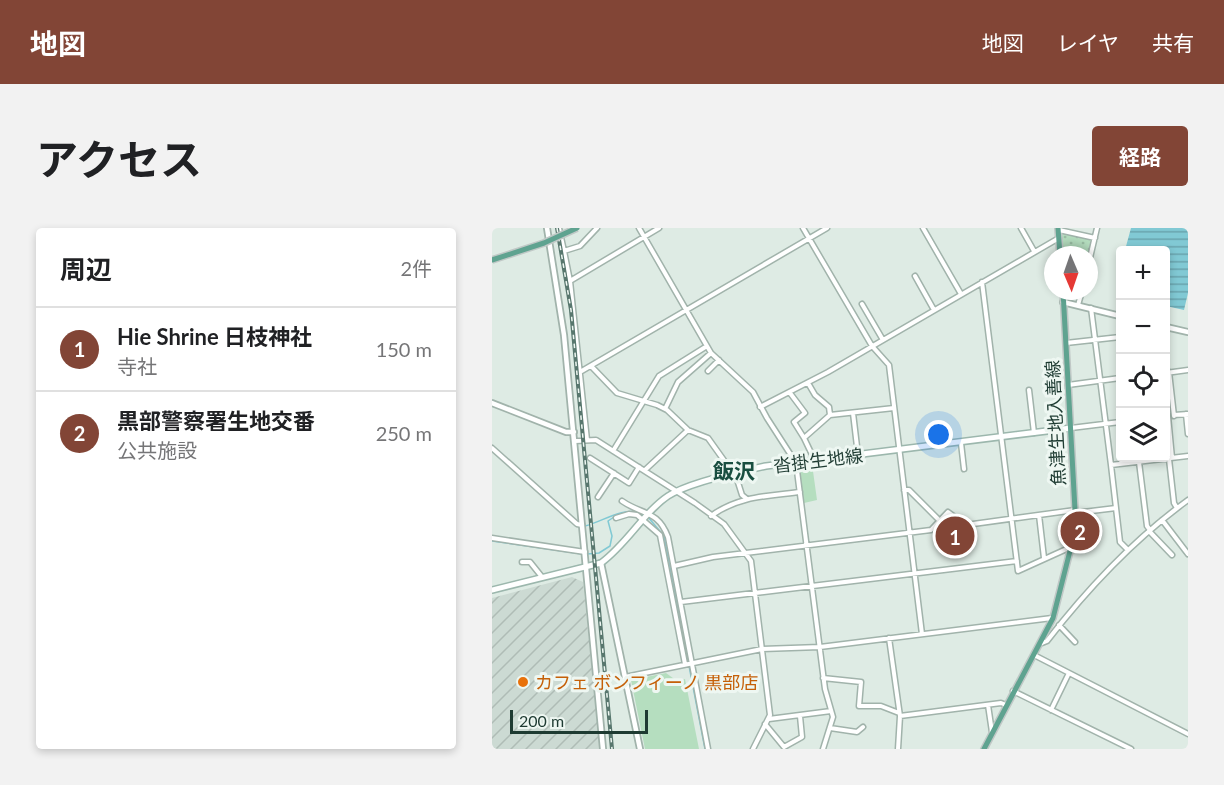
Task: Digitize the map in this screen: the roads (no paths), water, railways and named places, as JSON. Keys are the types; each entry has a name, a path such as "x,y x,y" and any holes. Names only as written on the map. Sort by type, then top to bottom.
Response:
{"main road":[{"path":"492,260 544,243 576,228"},
{"path":"1058,229 1059,246"},
{"name":"魚津生地入善線","path":"984,749 1013,691 1042,643 1053,618 1071,547 1075,512 1063,302"},
{"name":"沓掛生地線","path":"602,563 616,552 668,495 734,473 815,460 1071,428"},
{"path":"492,590 602,563"}],"street":[{"path":"547,228 558,287 575,441 603,749"},
{"path":"559,228 570,281 587,440"},
{"path":"564,251 580,246 597,228"},
{"path":"639,228 711,353 753,392 796,463 823,678 833,717 823,749"},
{"path":"570,281 659,228"},
{"path":"803,228 872,346 889,365 922,634"},
{"path":"580,372 827,228"},
{"path":"923,228 961,294"},
{"path":"1022,228 1034,251"},
{"path":"1093,246 1097,228"},
{"path":"1058,229 1095,238"},
{"path":"760,407 808,383 1059,238"},
{"path":"915,276 934,310"},
{"path":"982,282 1018,571 1071,547"},
{"path":"1078,305 1079,300"},
{"path":"1063,302 1116,315"},
{"path":"861,304 883,340"},
{"path":"1091,308 1120,542 1127,549"},
{"path":"1170,328 1188,331"},
{"path":"1065,343 1116,337"},
{"path":"612,451 659,376 707,346"},
{"path":"665,409 678,382 711,353"},
{"path":"708,371 719,360"},
{"path":"591,366 616,393 644,400 665,409 688,430 708,438 734,473 742,495 748,499"},
{"path":"1170,373 1188,370"},
{"path":"1068,385 1116,379"},
{"path":"808,383 815,395 829,407 830,416"},
{"path":"1029,390 1034,434"},
{"path":"1170,391 1174,416"},
{"path":"790,393 805,413 794,422 815,460"},
{"path":"492,403 574,432"},
{"path":"804,438 830,416 894,408"},
{"path":"853,413 858,455"},
{"path":"1170,416 1187,414 1188,434"},
{"path":"1071,428 1116,423"},
{"path":"645,470 688,430"},
{"path":"575,441 596,440 678,492 724,524 751,561 769,719 753,749"},
{"path":"961,443 964,469"},
{"path":"492,448 577,524 583,525"},
{"path":"1170,448 1174,503 1177,508"},
{"path":"1171,459 1188,456"},
{"path":"590,458 629,483 639,467"},
{"path":"1111,465 1131,462"},
{"path":"1138,462 1147,526 1172,555"},
{"path":"598,497 614,473"},
{"path":"904,490 909,489 939,520"},
{"path":"711,516 728,503 800,492"},
{"path":"1042,643 1047,641 1127,549 1188,500"},
{"path":"622,501 665,528 708,749"},
{"path":"674,566 743,552 931,530 948,512 966,525 1116,508"},
{"path":"616,518 629,514 648,517 662,541 685,664"},
{"path":"1039,515 1044,558"},
{"path":"1162,520 1188,554"},
{"path":"492,538 585,553"},
{"path":"681,602 1017,561"},
{"path":"522,562 530,562 542,578"},
{"path":"602,563 639,749"},
{"path":"625,677 762,649 819,647 1053,618"},
{"path":"1059,625 1075,642"},
{"path":"889,638 900,715 898,749"},
{"path":"1034,655 1068,675 1188,734"},
{"path":"1051,710 1068,675"},
{"path":"823,678 861,682 859,706 881,706 900,715 1006,705"},
{"path":"1013,691 1131,749"},
{"path":"988,705 992,732"},
{"path":"769,719 831,711"},
{"path":"765,724 782,748 802,737 800,716"},
{"path":"830,728 857,732 863,727"}],"water":[{"path":"1131,228 1188,228 1188,293 1184,310 1170,307 1170,246 1126,246"}],"waterway":[{"path":"585,526 620,513 642,513"},
{"path":"587,554 599,553 610,546 612,536 608,521 614,517"},
{"path":"648,517 664,536 705,749"},
{"path":"492,541 582,554"}],"railway":[{"path":"557,228 571,310 612,749"}],"place":[{"name":"黒部警察署生地交番","path":"1080,531"},
{"name":"Hie Shrine 日枝神社","path":"955,536"},
{"name":"カフェ ボンフィーノ 黒部店","path":"523,682"}],"district":[{"name":"飯沢","path":"734,470"}]}
